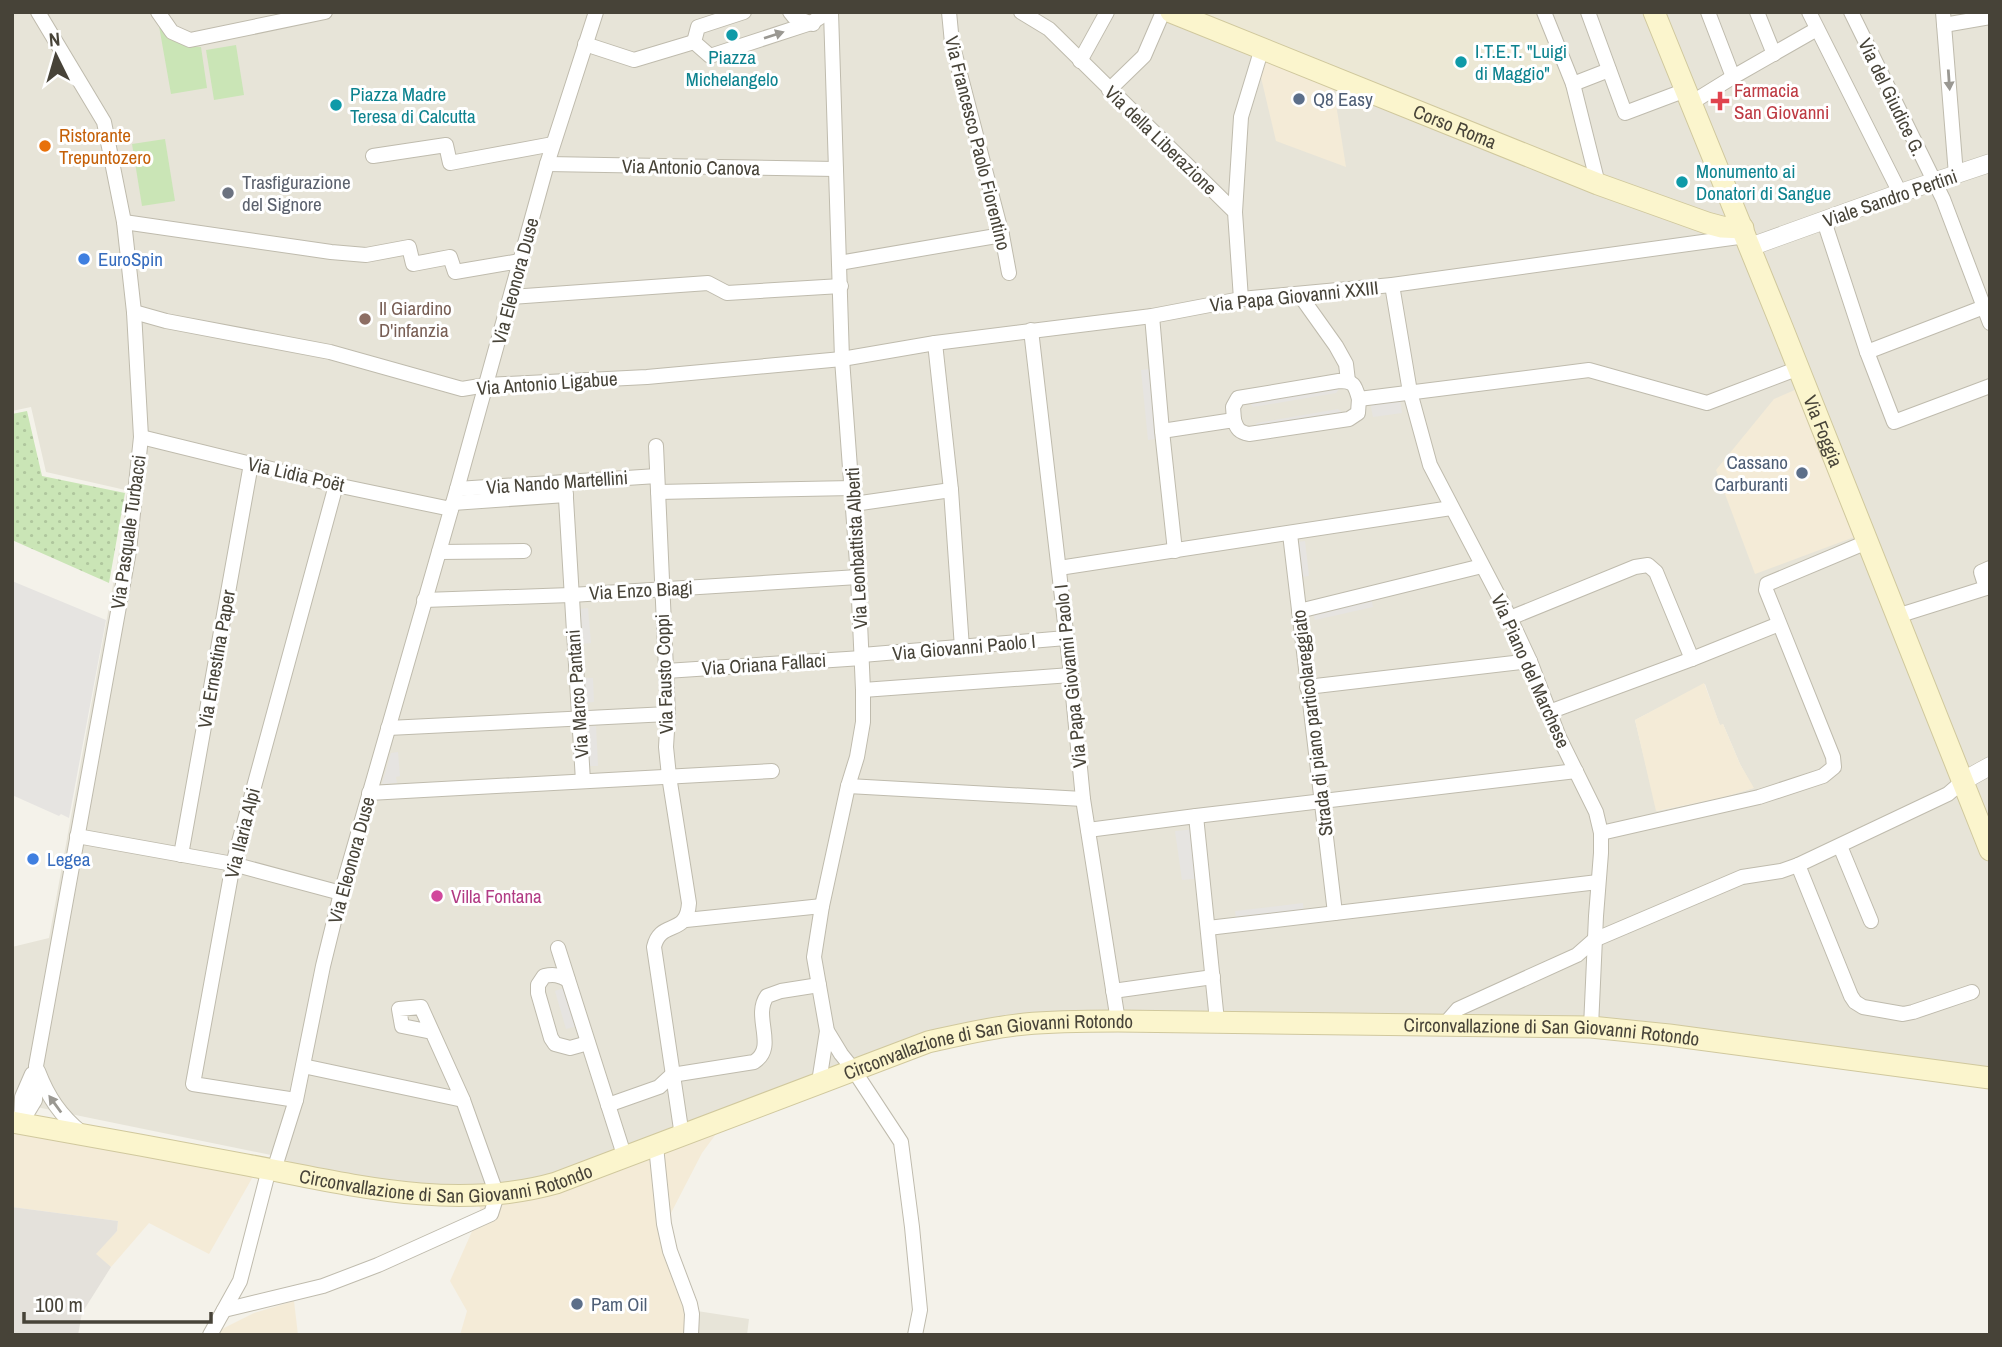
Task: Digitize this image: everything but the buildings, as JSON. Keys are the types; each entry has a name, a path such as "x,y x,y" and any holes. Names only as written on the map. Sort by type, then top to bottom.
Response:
{"main road":[{"name":"Corso Roma","path":"1171,12 1192,16 1262,48 1598,184 1746,237"},
{"name":"Via Foggia","path":"1654,12 1990,850"},
{"name":"Circonvallazione di San Giovanni Rotondo","path":"17,1123 360,1186 419,1194 497,1195 549,1185 928,1042 1025,1024 1071,1021 1217,1021 1591,1027 1990,1078"}],"street":[{"name":"Via Pasquale Turbacci","path":"17,1123 22,1097 36,1066 129,551 141,437 134,312 124,222 104,122 38,12"},
{"path":"158,12 172,32 190,40 325,12"},
{"name":"Via Eleonora Duse","path":"210,1335 240,1281 272,1170 296,1100 341,893 547,164 596,12"},
{"path":"694,42 698,27 744,12"},
{"path":"790,12 794,17 832,35"},
{"path":"694,42 710,56 811,23 830,12"},
{"name":"Via Leonbattista Alberti","path":"830,12 842,359 853,488 863,690 858,757 848,786 814,957 827,1031 901,1142 920,1310 915,1335"},
{"name":"Via Francesco Paolo Fiorentino","path":"949,12 952,43 1002,235 1009,273"},
{"name":"Via della Liberazione","path":"1021,12 1049,29 1235,212"},
{"path":"1080,61 1107,12"},
{"path":"1109,90 1144,56 1163,12"},
{"path":"1544,12 1573,84 1598,184"},
{"path":"1588,12 1625,113 1689,97 1733,77 1817,29"},
{"path":"1708,12 1733,77"},
{"path":"1757,12 1774,54"},
{"path":"1809,12 1900,192"},
{"name":"Via del Giudice G.","path":"1851,12 1943,199 1990,324"},
{"path":"1956,175 1944,19 1990,17"},
{"path":"585,44 634,60 694,42"},
{"path":"1241,299 1235,212 1241,117 1262,48"},
{"path":"1573,84 1609,70"},
{"path":"373,156 446,145 450,163 553,144"},
{"name":"Viale Sandro Pertini","path":"1746,237 1824,221 1900,192 1990,163"},
{"name":"Via Antonio Canova","path":"547,164 836,169"},
{"path":"1824,221 1867,352 1894,422 1990,386"},
{"path":"124,222 331,252 366,255 409,247 413,264 450,257 454,272 520,261"},
{"path":"839,262 1002,235"},
{"name":"Via Papa Giovanni XXIII","path":"842,359 935,343 1152,316 1241,299 1392,285 1746,237"},
{"path":"511,296 708,283 727,293 841,286"},
{"name":"Via Piano del Marchese","path":"1392,285 1410,392 1430,465 1510,618 1549,712 1596,812 1601,833 1591,1027"},
{"path":"1299,293 1346,364 1348,381"},
{"path":"1867,352 1984,307"},
{"name":"Via Antonio Ligabue","path":"134,312 166,321 330,352 462,389 486,385 647,377 842,359"},
{"path":"1152,316 1175,551"},
{"name":"Via Papa Giovanni Paolo I","path":"1031,330 1083,799 1118,1021"},
{"path":"935,343 951,491 962,648"},
{"path":"1359,399 1589,370 1707,402 1799,368"},
{"path":"1339,381 1353,384 1359,399 1358,413 1349,419 1249,434 1241,433 1234,420 1233,407 1238,398 1339,381"},
{"path":"1162,431 1234,420"},
{"name":"Via Lidia Poët","path":"141,437 336,485 454,500"},
{"name":"Via Fausto Coppi","path":"656,446 668,714 666,747 689,903 686,920"},
{"name":"Via Ernestina Paper","path":"181,855 251,464"},
{"name":"Via Nando Martellini","path":"454,500 565,489 657,475"},
{"name":"Via Ilaria Alpi","path":"296,1100 194,1084 233,864 336,485"},
{"path":"658,492 853,488"},
{"name":"Via Marco Pantani","path":"565,489 583,781"},
{"path":"854,504 951,491"},
{"path":"1059,568 1451,508"},
{"name":"Strada di piano particolareggiato","path":"1290,534 1335,913"},
{"path":"1601,833 1759,797 1823,776 1834,767 1833,757 1766,590 1767,584 1867,542"},
{"path":"439,552 524,551"},
{"path":"1510,618 1635,567 1648,565 1656,572 1692,659"},
{"path":"1299,611 1482,566"},
{"path":"1897,616 1986,588 1980,572 1990,568"},
{"name":"Via Enzo Biagi","path":"425,600 571,595 858,577"},
{"path":"1549,712 1779,624"},
{"name":"Via Giovanni Paolo I","path":"862,656 1066,638"},
{"name":"Via Oriana Fallaci","path":"666,671 862,656"},
{"path":"1307,687 1530,661"},
{"path":"863,690 1071,675"},
{"path":"387,729 668,714"},
{"path":"1445,1024 1458,1009 1577,955 1594,940 1742,877 1781,871 1798,865 1948,794 1963,781 1990,766"},
{"path":"369,793 772,771"},
{"path":"1088,830 1576,771"},
{"path":"848,786 1083,799"},
{"path":"1196,816 1217,1021"},
{"path":"77,836 233,864 341,893"},
{"path":"1840,846 1871,921"},
{"path":"1798,865 1855,1002 1863,1007 1903,1013 1972,992"},
{"path":"1208,928 1598,882"},
{"path":"682,1136 654,947 656,940 661,933 686,920 822,906"},
{"path":"558,948 625,1158"},
{"path":"568,980 552,974 544,976 538,985 551,1038 555,1044 570,1048 588,1043"},
{"path":"1113,991 1213,977"},
{"path":"608,1105 659,1087 672,1075 754,1062 765,1051 760,1008 767,996 819,985"},
{"path":"819,1082 827,1031"},
{"path":"224,1311 323,1286 378,1265 491,1214 497,1195 463,1100 432,1032"},
{"path":"12,1089 36,1066 47,1093 67,1121 83,1135"},
{"path":"303,1066 463,1100"},
{"path":"656,1146 664,1224 670,1251 690,1304 691,1335"}],"shaded area":[{"path":"12,12 1201,12 1333,85 1541,12 1990,12 1990,1069 1638,1024 1019,1017 548,1177 472,1189 376,1180 294,1163 271,1155 12,1102 12,947 49,938 130,491 46,472 31,407 12,411","holes":["1705,684 1720,726 1723,724 1753,788 1721,798 1657,811 1635,720"]},
{"path":"1541,12 1569,86 1591,173 1201,14"},
{"path":"1269,41 1333,85 1346,167 1276,141 1259,69"},
{"path":"1156,368 1163,438 1148,440 1141,370"},
{"path":"1813,382 1873,530 1755,574 1716,470 1774,399"},
{"path":"1340,388 1336,393 1253,407 1249,402"},
{"path":"1399,393 1402,413 1373,417 1369,398"},
{"path":"1338,409 1344,414 1253,428 1257,423"},
{"path":"1305,541 1309,576 1295,578 1291,543"},
{"path":"12,581 106,620 69,818 12,795"},
{"path":"1370,592 1373,607 1315,620 1312,608"},
{"path":"588,608 591,643 581,644 579,609"},
{"path":"583,678 593,678 594,702 584,703"},
{"path":"1704,683 1720,725 1723,724 1740,764 1754,788 1721,798 1656,811 1635,720"},
{"path":"596,726 598,766 588,766 586,727"},
{"path":"398,752 400,776 396,777 397,783 382,784 391,753"},
{"path":"1197,829 1203,878 1182,880 1175,831"},
{"path":"1303,903 1304,917 1237,925 1235,911"},
{"path":"570,986 582,1025 566,1029 555,991"},
{"path":"713,1115 716,1134 702,1153 671,1213 672,1236 696,1335 460,1335 467,1311 450,1281 481,1211 472,1189 548,1177"},
{"path":"12,1128 255,1173 209,1254 149,1223 111,1267 95,1254 117,1231 118,1221 12,1207"},
{"path":"12,1207 118,1221 117,1231 96,1254 111,1267 82,1313 78,1335 12,1335"},
{"path":"294,1301 298,1335 219,1335 222,1329 254,1313"},
{"path":"697,1311 749,1319 747,1335 696,1335"}],"green space":[{"path":"159,26 177,41 201,47 207,88 171,94"},
{"path":"236,45 244,95 214,100 206,50"},
{"path":"165,139 175,201 142,206 132,144"},
{"path":"27,411 42,476 125,493 109,583 12,540 12,414"}],"place":[{"name":"Piazza Michelangelo","path":"732,35"},
{"name":"I.T.E.T. \"Luigi di Maggio\"","path":"1461,62"},
{"name":"Q8 Easy","path":"1299,99"},
{"name":"Farmacia San Giovanni","path":"1720,101"},
{"name":"Piazza Madre Teresa di Calcutta","path":"336,105"},
{"name":"Ristorante Trepuntozero","path":"45,146"},
{"name":"Monumento ai Donatori di Sangue","path":"1682,182"},
{"name":"Trasfigurazione del Signore","path":"228,193"},
{"name":"EuroSpin","path":"84,259"},
{"name":"Il Giardino D'infanzia","path":"365,319"},
{"name":"Cassano Carburanti","path":"1802,473"},
{"name":"Legea","path":"33,859"},
{"name":"Villa Fontana","path":"437,896"},
{"name":"Pam Oil","path":"577,1304"}]}
